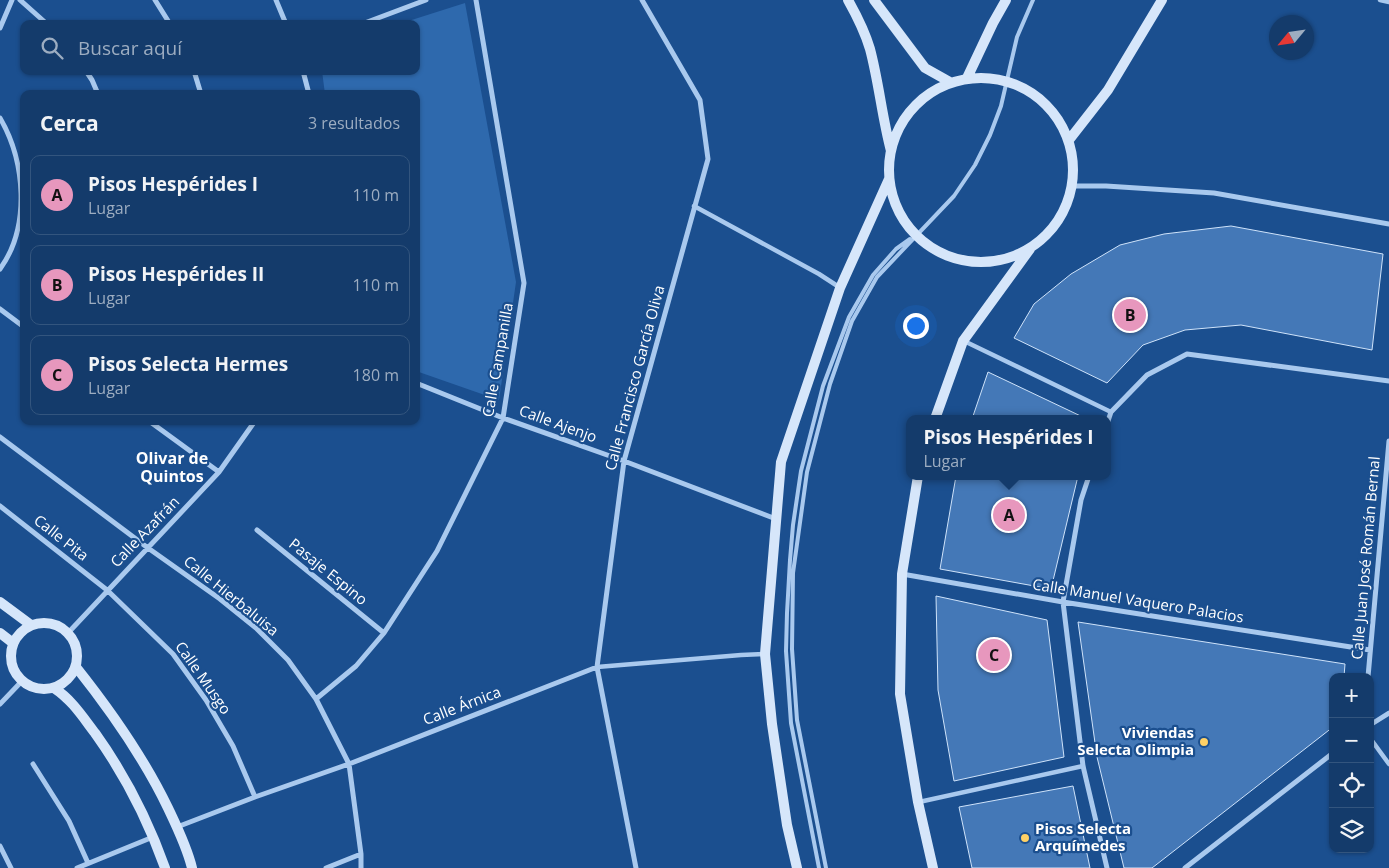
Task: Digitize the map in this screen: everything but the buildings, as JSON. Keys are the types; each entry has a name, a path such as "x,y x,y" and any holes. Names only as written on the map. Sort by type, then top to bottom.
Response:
{"main road":[{"path":"848,0 860,22 870,48 879,88 883,122 891,151"},
{"path":"874,0 925,68 950,82"},
{"path":"967,78 1006,0"},
{"path":"1069,140 1108,90 1162,0"},
{"path":"936,415 963,341 1031,248 1050,232 1064,210 1072,186 1074,163 1069,140 1055,114 1034,94 1007,81 987,77 967,78 950,82 929,93 911,109 898,129 891,151 889,179 894,199 903,218 916,235 936,250 959,260 984,262 1008,259 1031,248"},
{"path":"797,868 787,826 772,724 766,654 781,462 840,288 889,179"},
{"path":"917,480 902,574 900,694 918,802 933,868"},
{"path":"0,602 31,626"},
{"path":"40,623 50,623 68,633 77,649 76,667 64,684 43,690 32,688 22,681 15,673 11,664 11,653 14,643 24,630 40,623"},
{"path":"0,633 14,643"},
{"path":"76,667 128,736 152,775 177,827 192,868"},
{"path":"54,688 68,698 113,759 154,837 165,868"}],"street":[{"path":"0,28 12,0"},
{"path":"20,0 42,20"},
{"path":"155,0 168,20"},
{"path":"276,0 284,20"},
{"path":"373,20 426,0"},
{"name":"Calle Campanilla","path":"316,699 356,666 384,633 437,551 502,418 524,283 476,0"},
{"name":"Calle Francisco García Oliva","path":"636,868 597,666 624,461 708,159 700,100 642,0"},
{"path":"1380,0 1389,2"},
{"path":"89,75 96,90"},
{"path":"195,75 201,90"},
{"path":"304,75 308,90"},
{"path":"0,118 10,137 20,170"},
{"path":"1072,186 1106,186 1214,193 1389,224"},
{"path":"694,206 819,274 840,288"},
{"path":"0,269 11,248 19,222 20,207"},
{"path":"0,309 20,324"},
{"path":"963,341 1111,412"},
{"path":"1110,415 1147,375 1187,354 1389,381"},
{"name":"Calle Ajenjo","path":"420,386 502,418 624,461 776,519"},
{"path":"154,425 219,472"},
{"name":"Calle Azafrán","path":"68,633 219,472 252,425"},
{"name":"Calle Hierbaluisa","path":"0,437 148,548 220,599 256,628 288,660 316,699 349,764 361,854 361,868"},
{"name":"Calle Juan José Román Bernal","path":"1368,673 1389,440"},
{"path":"1088,480 1081,500 1063,602 1083,766 1107,868"},
{"name":"Calle Pita","path":"0,506 107,590"},
{"name":"Pasaje Espino","path":"256,530 384,633"},
{"name":"Calle Manuel Vaquero Palacios","path":"902,574 1063,602 1370,650"},
{"name":"Calle Musgo","path":"107,590 173,654 206,700 232,746 255,797"},
{"name":"Calle Árnica","path":"177,827 349,764 597,666 766,654"},
{"path":"0,704 22,681"},
{"path":"1374,722 1389,713"},
{"path":"1374,743 1389,764"},
{"path":"1185,868 1329,757"},
{"path":"33,764 69,821 88,863"},
{"path":"918,802 1083,766"},
{"path":"76,868 154,837"},
{"path":"0,846 11,868"},
{"path":"326,868 361,854"}],"lane":[{"path":"826,868 797,720 792,648 794,573 807,472 830,384 852,321 877,277 954,196 975,165 998,114 1017,38 1033,0"},
{"path":"819,868 791,722 786,651 790,560 801,471 823,386 849,317 873,275 896,249 916,235"}],"shaded area":[{"path":"465,3 516,282 499,400 420,372 420,90 324,90 323,75 420,75 420,20 412,20"}],"place":[{"name":"Pisos Hespérides II","path":"1130,315"},
{"name":"Pisos Hespérides I","path":"1009,515"},
{"name":"Pisos Selecta Hermes","path":"994,655"},
{"name":"Viviendas Selecta Olimpia","path":"1204,742"},
{"name":"Pisos Selecta Arquímedes","path":"1025,838"}],"district":[{"name":"Olivar de Quintos","path":"172,467"}]}
